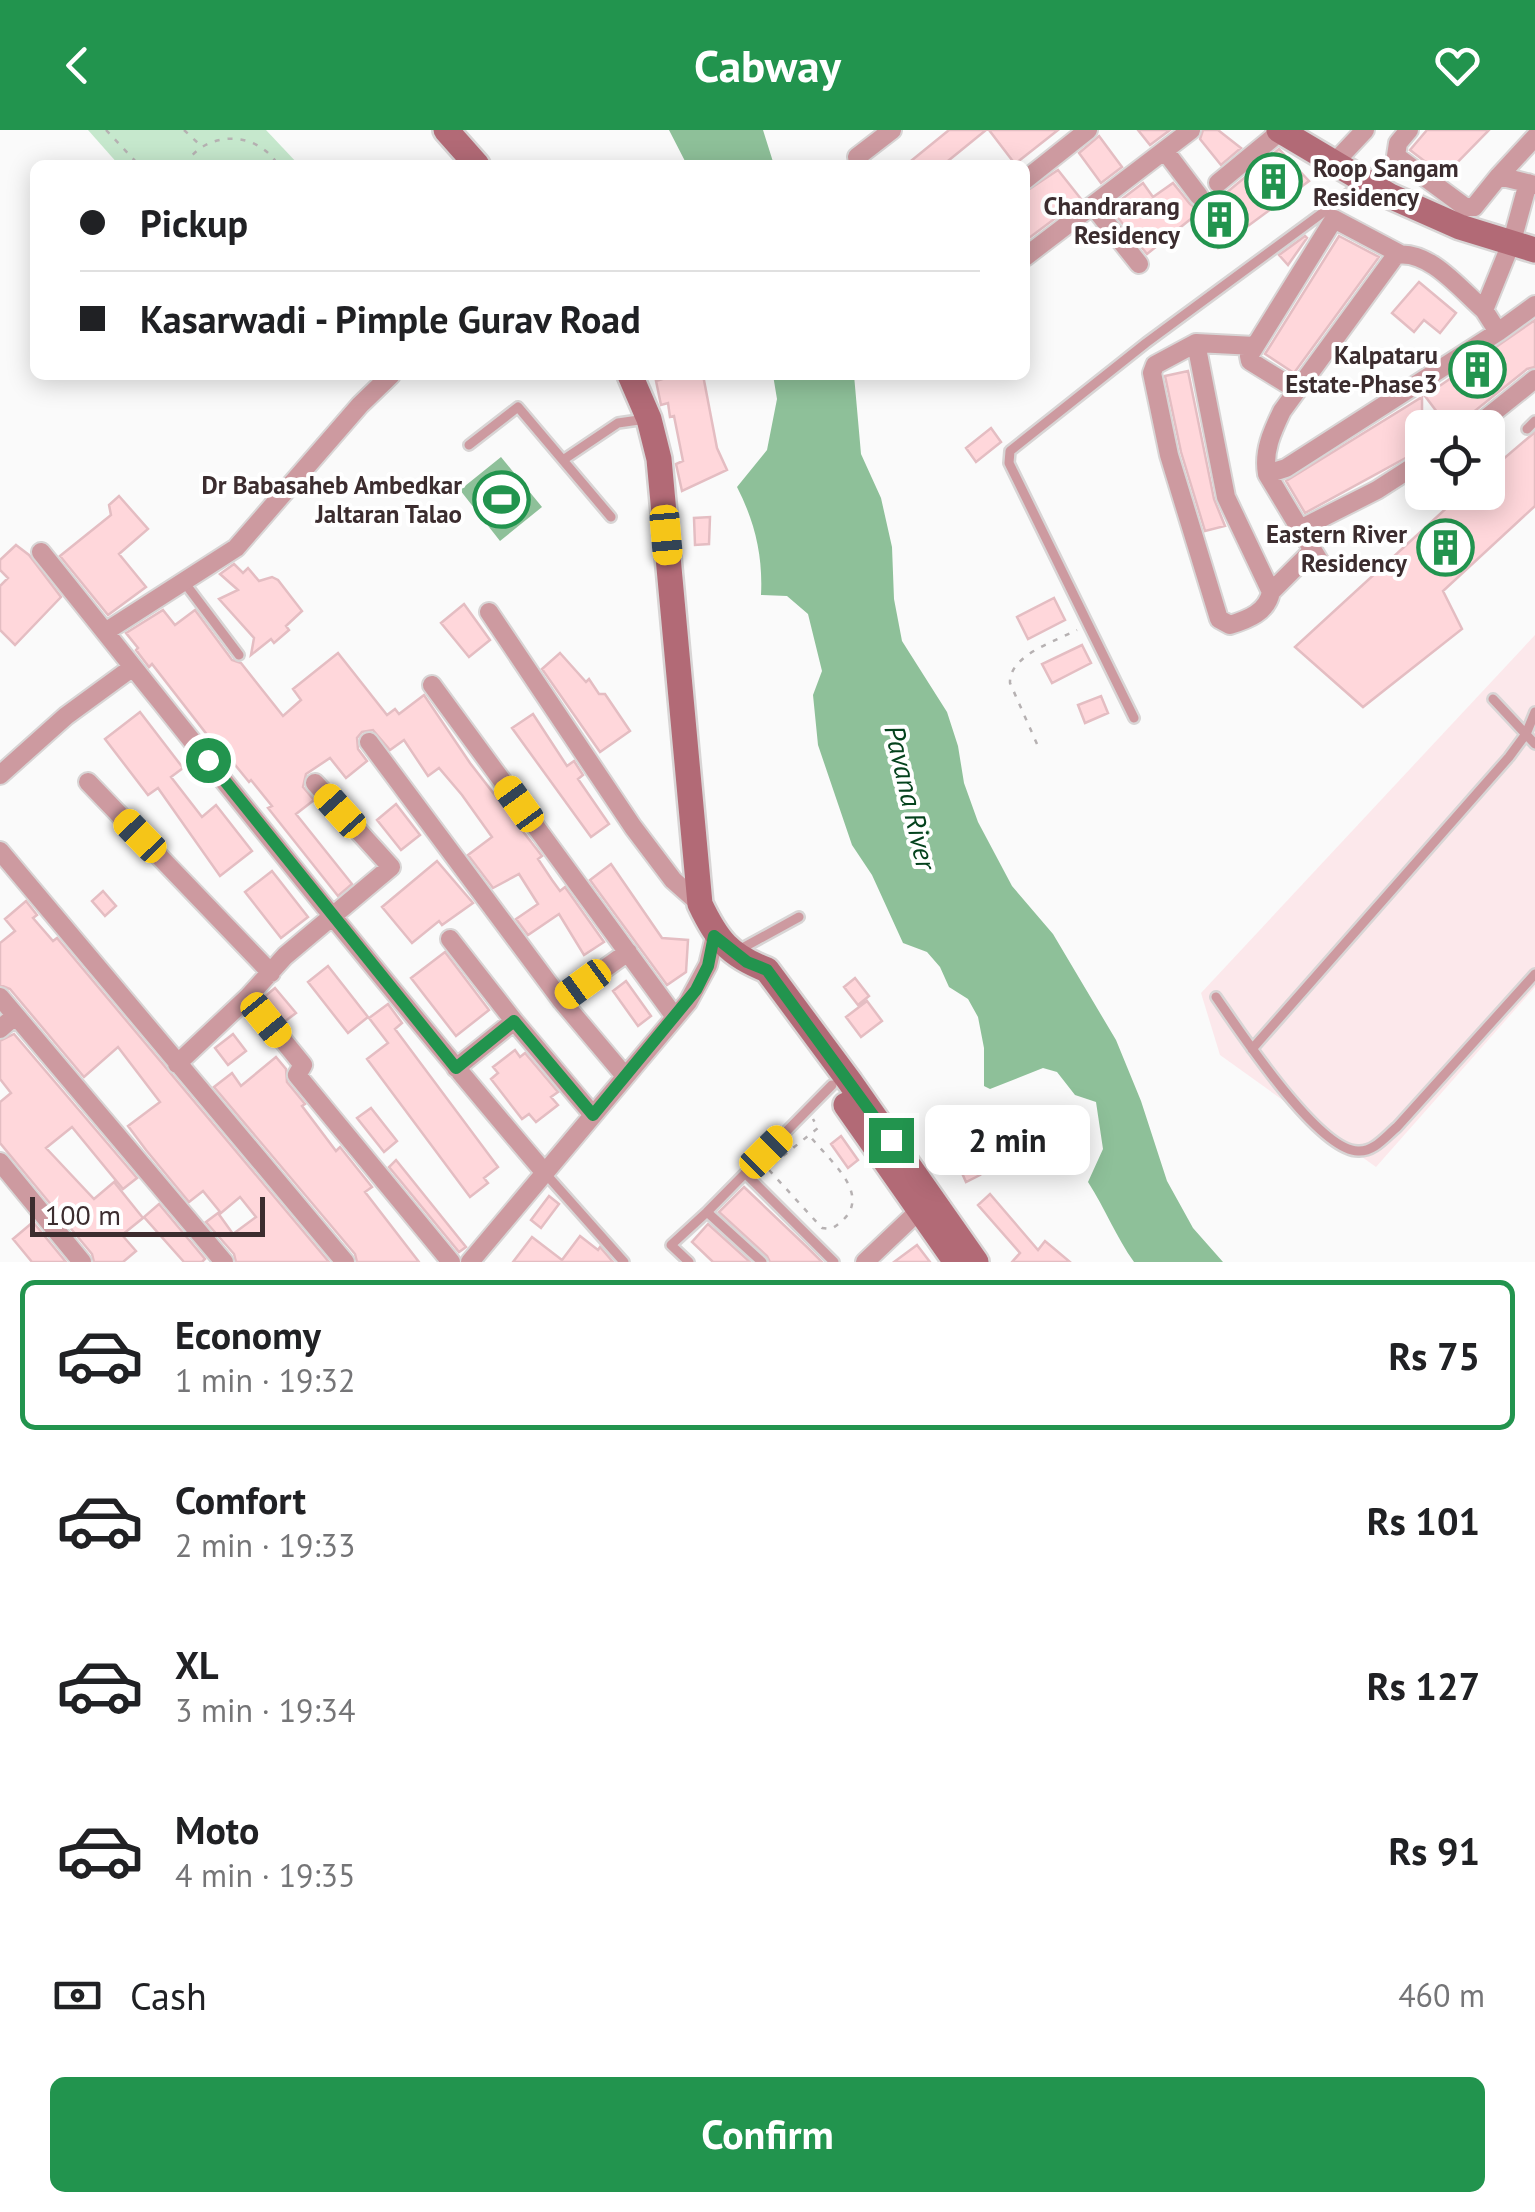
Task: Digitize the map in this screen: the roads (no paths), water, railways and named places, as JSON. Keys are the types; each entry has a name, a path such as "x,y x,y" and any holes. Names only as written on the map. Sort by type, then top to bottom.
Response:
{"street":[{"path":"446,130 472,160"},
{"path":"857,157 892,130"},
{"path":"1030,176 1088,130"},
{"path":"1030,253 1191,130"},
{"path":"1334,163 1365,130"},
{"path":"1409,130 1398,143 1396,156 1465,208 1474,206 1535,137"},
{"path":"1218,184 1280,131 1390,196 1460,227 1523,246"},
{"path":"1166,151 1199,196"},
{"path":"1484,310 1523,246 1532,184 1499,176"},
{"path":"1093,206 1138,264"},
{"path":"1297,390 1250,361 1255,346 1334,220 1400,254 1414,254 1441,272 1484,310 1498,332"},
{"path":"1255,346 1196,344 1155,365 1152,373 1169,455 1219,619 1230,625 1265,608 1271,592 1317,557 1267,474 1264,460 1270,437 1282,411 1400,254"},
{"path":"1267,474 1286,468 1535,305"},
{"path":"1196,344 1226,497 1271,592"},
{"path":"1496,410 1535,379"},
{"path":"105,632 236,548 386,380"},
{"path":"632,380 649,419 659,459 700,904"},
{"path":"1300,530 1405,472"},
{"path":"41,552 334,914 409,1014 545,1172"},
{"path":"489,612 642,840 673,880 700,904 925,1205 976,1262"},
{"path":"0,776 74,710 132,667"},
{"path":"432,685 675,1017"},
{"path":"370,742 561,1000 625,1076"},
{"path":"88,782 271,973"},
{"path":"178,1064 285,956 391,867 315,783"},
{"path":"0,851 345,1262"},
{"path":"450,939 593,1115"},
{"path":"470,1262 675,1017 708,966 732,950"},
{"path":"732,950 767,970 925,1205 956,1262"},
{"path":"561,1000 628,952"},
{"path":"0,997 224,1262"},
{"path":"248,997 303,1066 297,1075 450,1262"},
{"path":"0,1029 15,1016"},
{"path":"456,1068 514,1021"},
{"path":"0,1162 82,1262"},
{"path":"874,1259 925,1205"}],"lane":[{"path":"1134,718 1009,463 1010,451 1146,344 1366,182"},
{"path":"470,445 518,406 611,518"},
{"path":"563,460 618,424 649,419"},
{"path":"184,582 239,655"},
{"path":"1493,699 1535,744"},
{"path":"1252,1049 1496,772 1526,734 1535,712"},
{"path":"732,950 799,917"},
{"path":"1216,997 1288,1098 1339,1145 1362,1152 1396,1127 1535,974"},
{"path":"689,1262 671,1245 832,1084"},
{"path":"545,1172 624,1262"},
{"path":"745,1173 834,1262"},
{"path":"707,1212 762,1262"}],"water":[{"path":"669,130 763,130 772,160 684,160"},
{"name":"Pavana River","path":"774,380 854,380 861,454 881,498 892,547 894,599 902,641 947,712 978,822 1012,886 1053,934 1116,1040 1167,1181 1193,1228 1223,1262 1134,1262 1088,1182 1103,1149 1096,1102 1075,1095 1057,1072 1043,1068 990,1089 984,1086 984,1048 978,1017 968,999 949,987 940,967 927,952 903,943 872,875 852,845 818,745 813,695 822,671 808,614 787,596 761,595 756,540 737,487 767,450 777,399"},
{"name":"Dr Babasaheb Ambedkar Jaltaran Talao","path":"501,457 542,507 500,541 460,490"}],"place":[{"name":"Roop Sangam Residency","path":"1274,182"},
{"name":"Chandrarang Residency","path":"1219,220"},
{"name":"Kalpataru Estate-Phase3","path":"1477,369"},
{"name":"Dr Babasaheb Ambedkar Jaltaran Talao","path":"501,499"},
{"name":"Eastern River Residency","path":"1446,548"}]}
